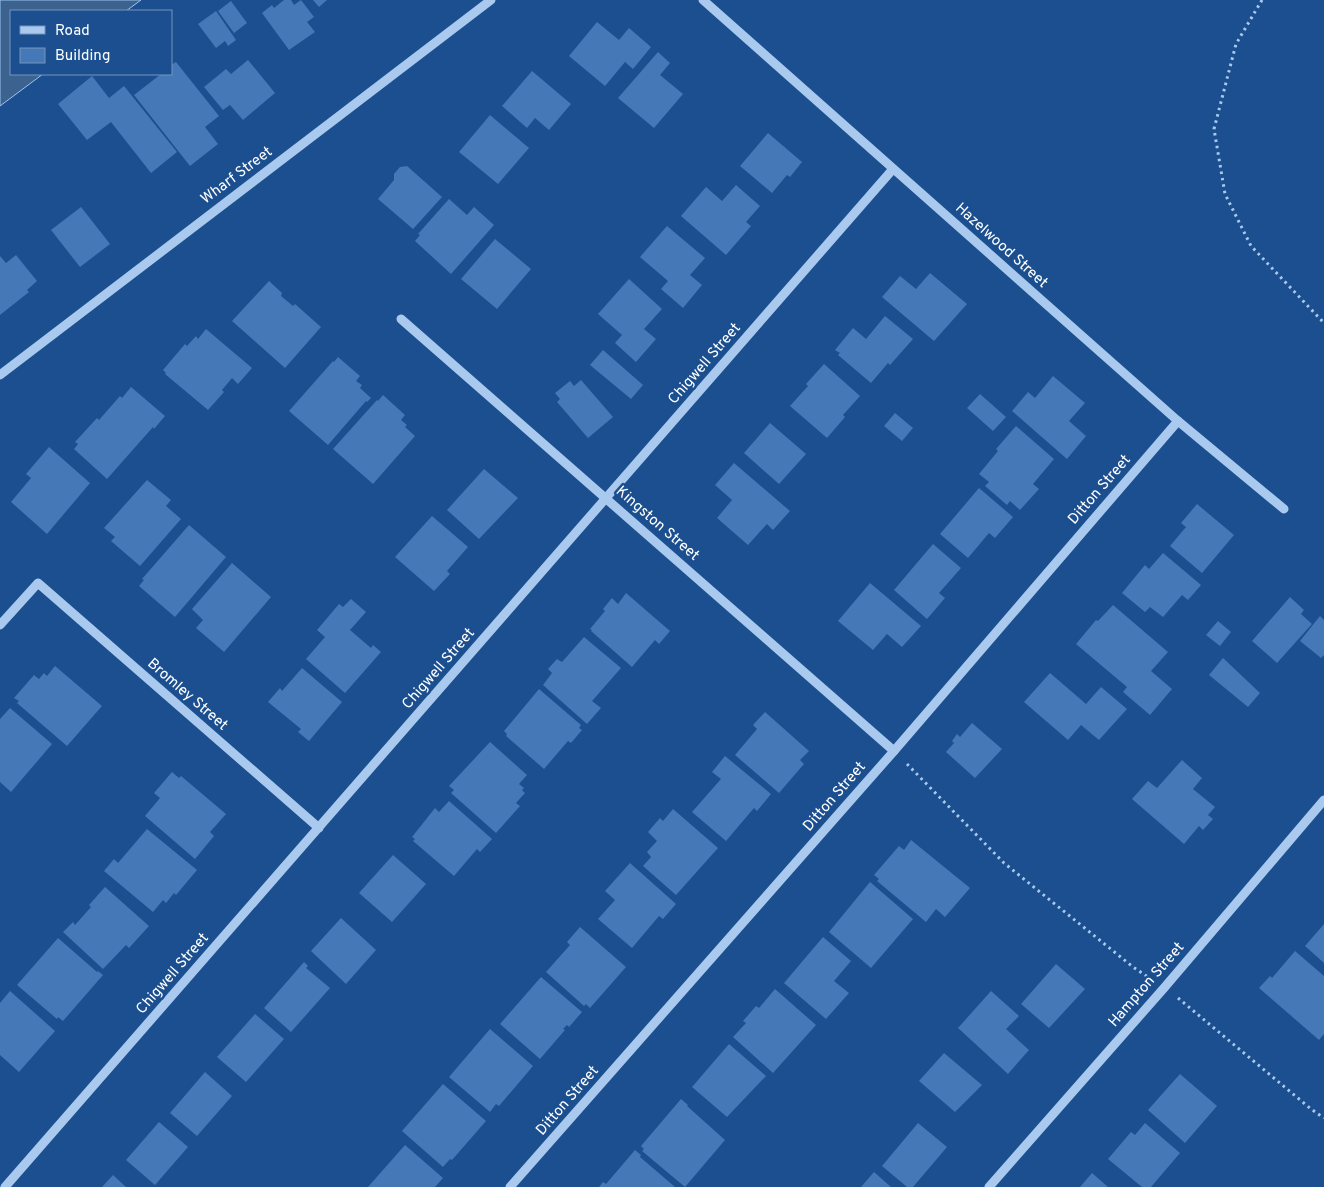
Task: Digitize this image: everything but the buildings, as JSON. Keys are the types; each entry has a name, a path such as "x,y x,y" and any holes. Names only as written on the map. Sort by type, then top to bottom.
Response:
{"street":[{"name":"Wharf Street","path":"0,375 491,0"},
{"name":"Hazelwood Street","path":"703,0 1178,421 1284,509"},
{"name":"Chigwell Street","path":"5,1187 893,169"},
{"name":"Kingston Street","path":"401,319 894,751"},
{"name":"Ditton Street","path":"510,1187 894,751 1178,421"},
{"name":"Bromley Street","path":"0,625 38,583 319,828"},
{"name":"Hampton Street","path":"989,1187 1164,988 1324,800"}],"path":[{"path":"1262,0 1236,44 1214,129 1225,194 1251,246 1324,323"},
{"path":"894,751 1004,863 1133,967 1186,1004 1324,1118"}],"water":[{"path":"0,0 141,0 127,10 10,10 10,75 42,75 0,106"}]}
